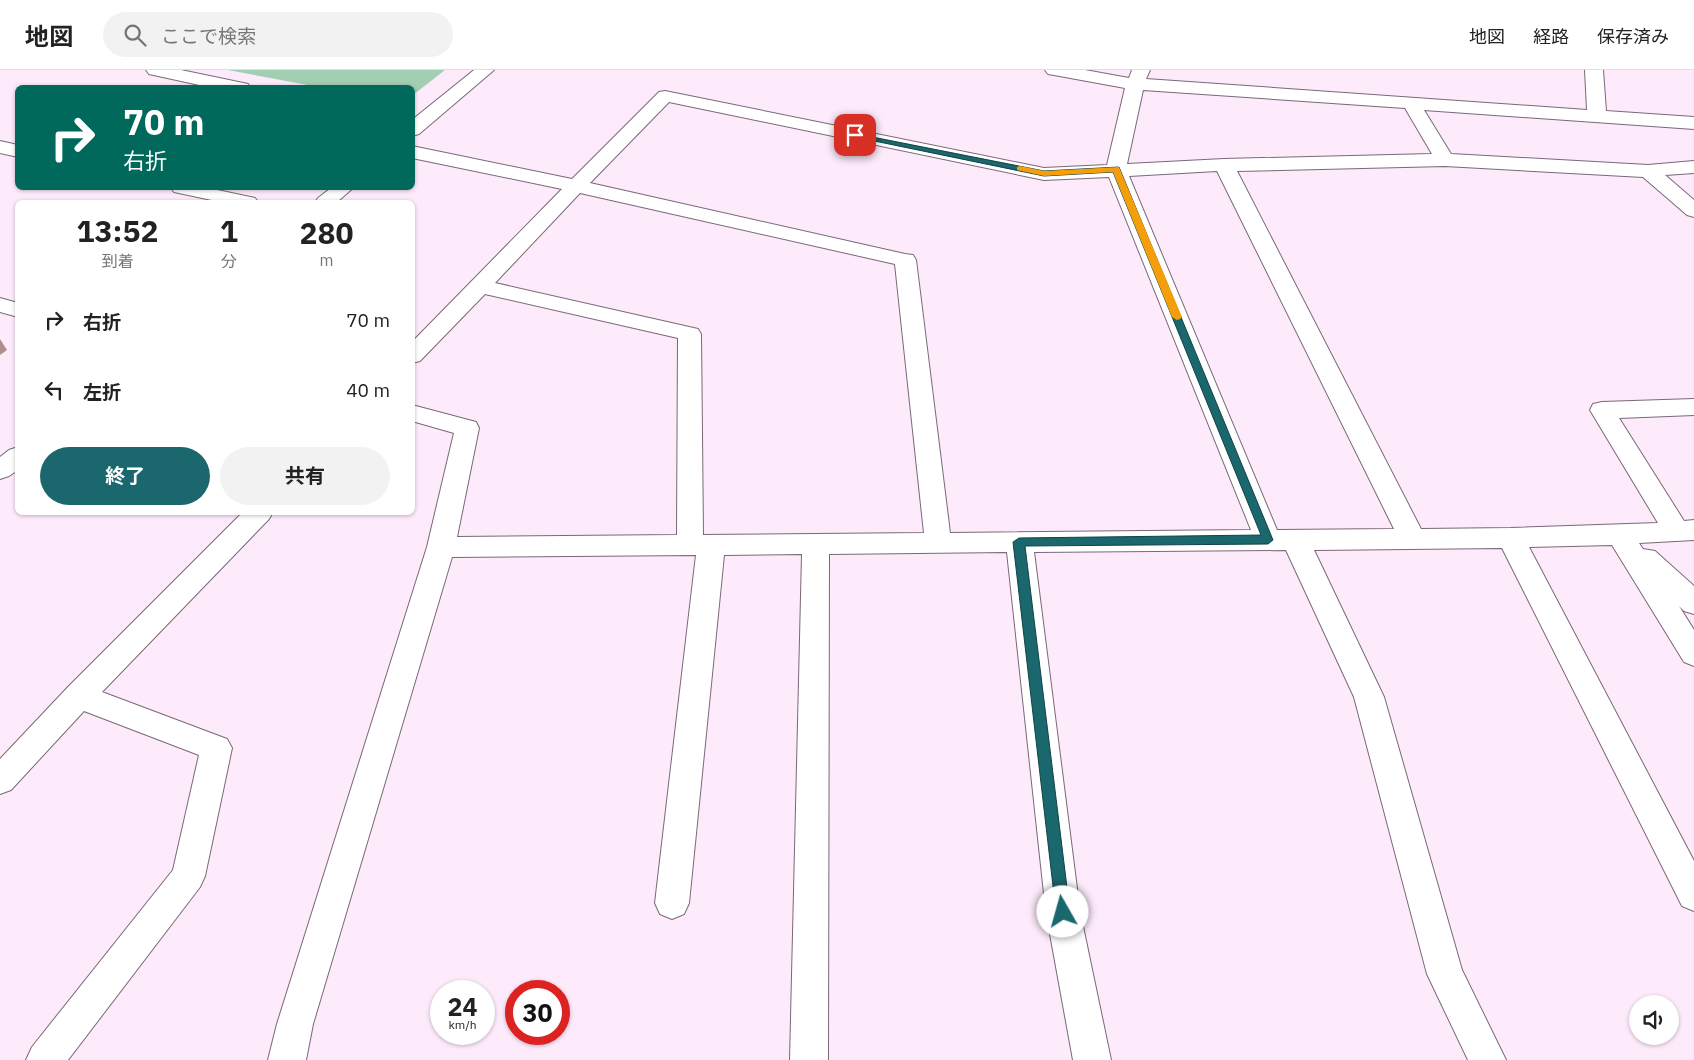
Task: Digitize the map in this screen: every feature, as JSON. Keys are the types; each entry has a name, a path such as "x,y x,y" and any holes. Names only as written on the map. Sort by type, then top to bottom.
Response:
{"street":[{"path":"155,70 228,85"},
{"path":"415,125 485,70"},
{"path":"1054,70 1411,103 1694,123"},
{"path":"1594,70 1597,117"},
{"path":"1138,77 1116,169 1281,539 1369,697 1445,974 1487,1060"},
{"path":"415,353 665,96 1044,174 1224,165 1445,160 1648,171 1694,167"},
{"path":"1411,103 1445,160"},
{"path":"0,147 15,150"},
{"path":"415,153 576,186 904,260 938,542"},
{"path":"1224,165 1412,538"},
{"path":"1648,171 1694,211"},
{"path":"191,190 238,200"},
{"path":"327,200 340,190"},
{"path":"480,286 690,334 700,545 672,903"},
{"path":"0,305 15,309"},
{"path":"1685,531 1602,410 1694,407"},
{"path":"287,1060 295,1024 442,547 467,428 415,414"},
{"path":"0,470 15,458"},
{"path":"0,780 79,696 257,515"},
{"path":"442,547 1511,538 1685,531"},
{"path":"1620,535 1694,603"},
{"path":"1620,535 1694,654"},
{"path":"1511,538 1694,895"},
{"path":"1019,542 1063,912 1092,1060"},
{"path":"808,1060 816,543"},
{"path":"45,1060 188,876 216,748 79,696"}],"green space":[{"path":"228,70 445,70 415,93 415,85 307,85"}],"slow traffic":[{"path":"1020,169 1044,174 1116,169 1177,317"}],"route":[{"path":"855,135 1044,174 1116,169 1268,540 1019,542 1063,912"}]}
